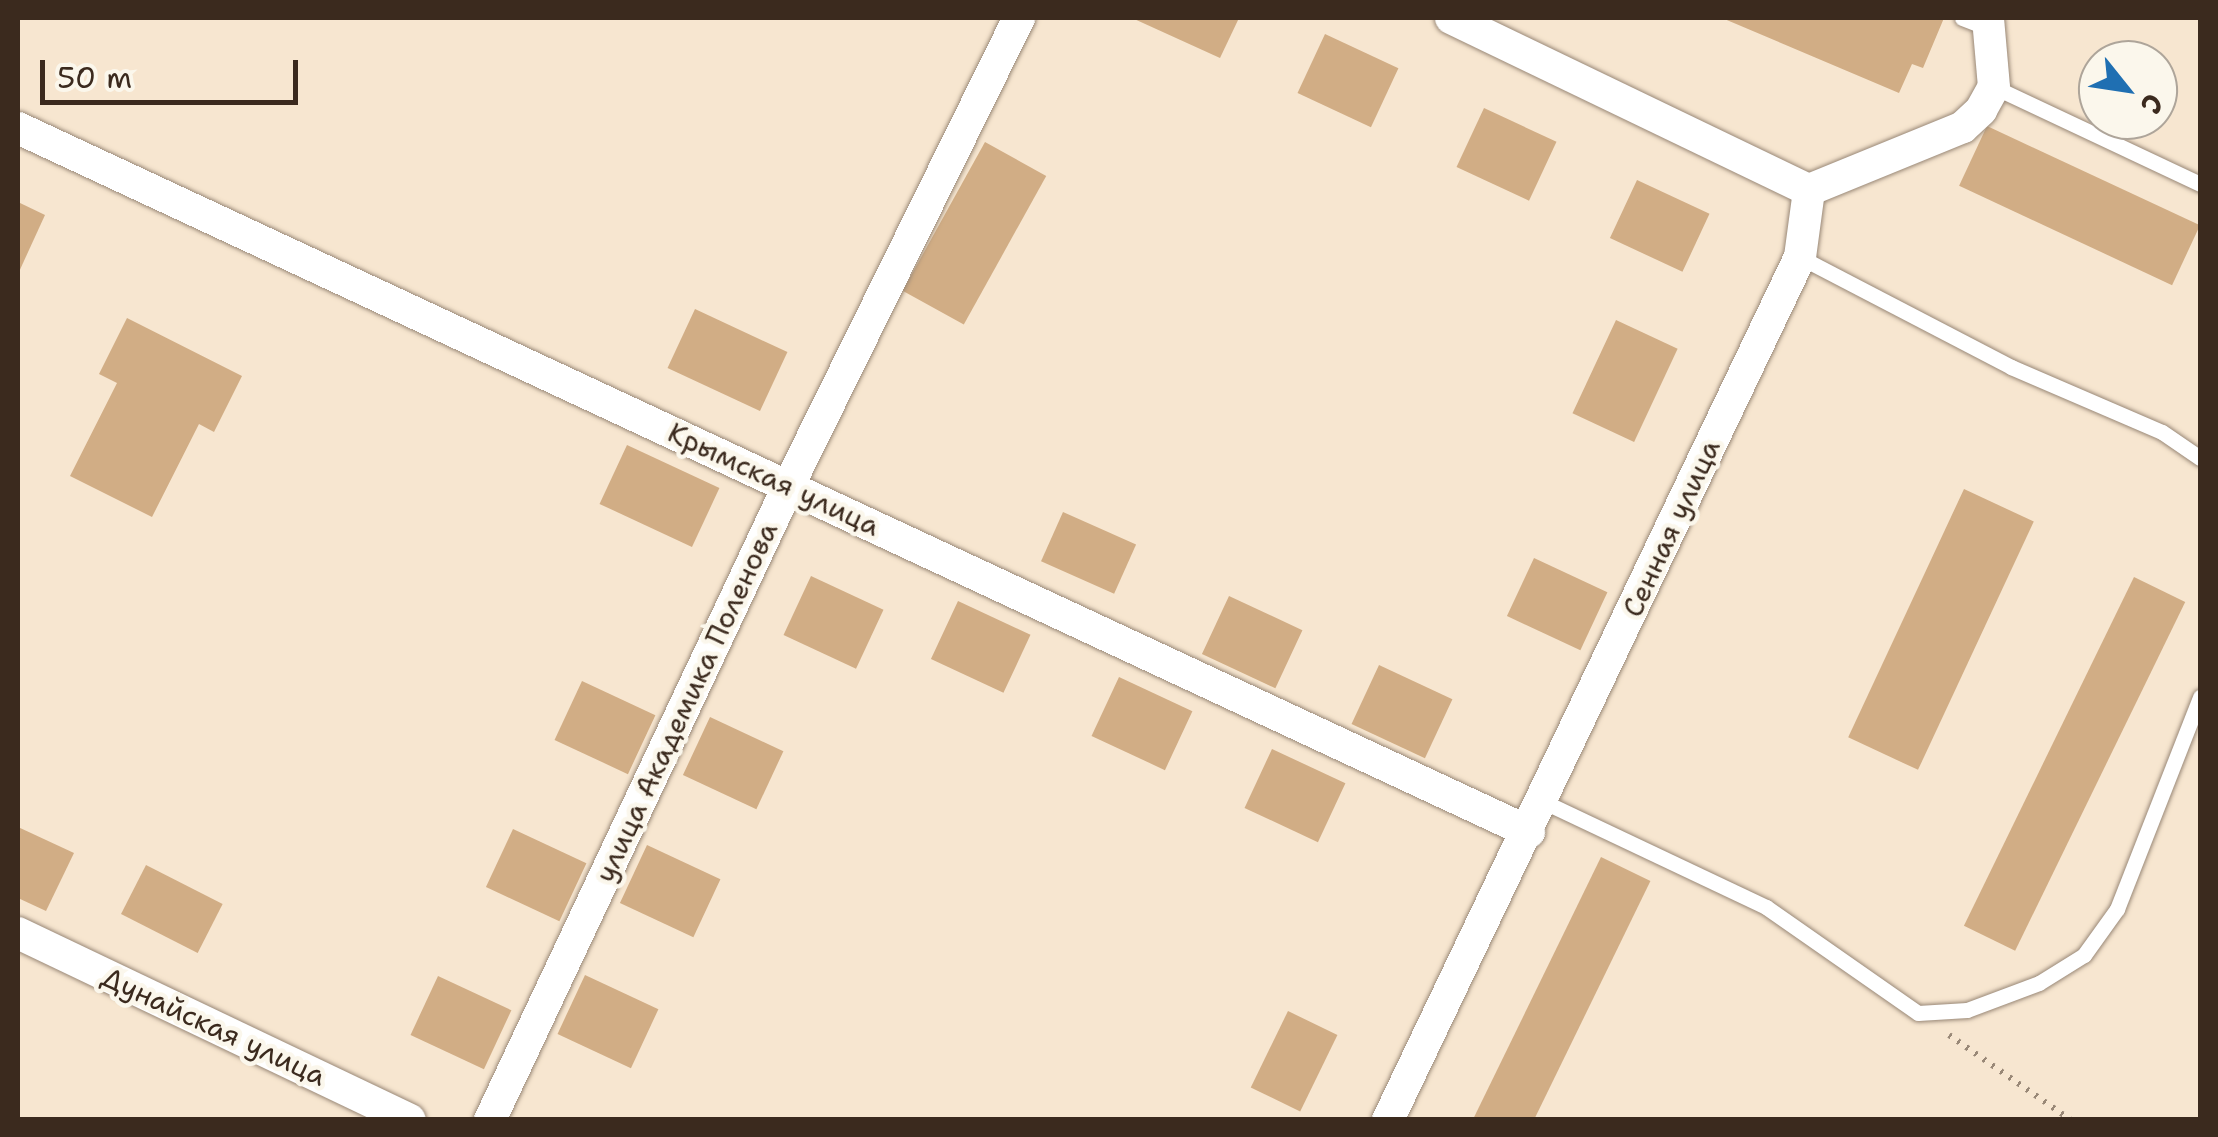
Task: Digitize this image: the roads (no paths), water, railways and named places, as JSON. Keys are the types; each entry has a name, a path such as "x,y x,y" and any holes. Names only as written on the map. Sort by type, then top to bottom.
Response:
{"street":[{"name":"улица Академика Поленова","path":"490,1120 788,485 1020,18"},
{"path":"1451,18 1809,190 1963,127 1994,88 1979,21"},
{"name":"Крымская улица","path":"18,128 1529,832"},
{"name":"Сенная улица","path":"1388,1120 1529,832 1800,257 1809,190"},
{"name":"Дунайская улица","path":"18,933 410,1120"}],"lane":[{"path":"1994,88 2200,184"},
{"path":"1800,257 2010,367 2162,432 2200,458"},
{"path":"1542,801 1766,907 1918,1014 1966,1010 2040,984 2084,954 2117,910 2200,697"}]}
